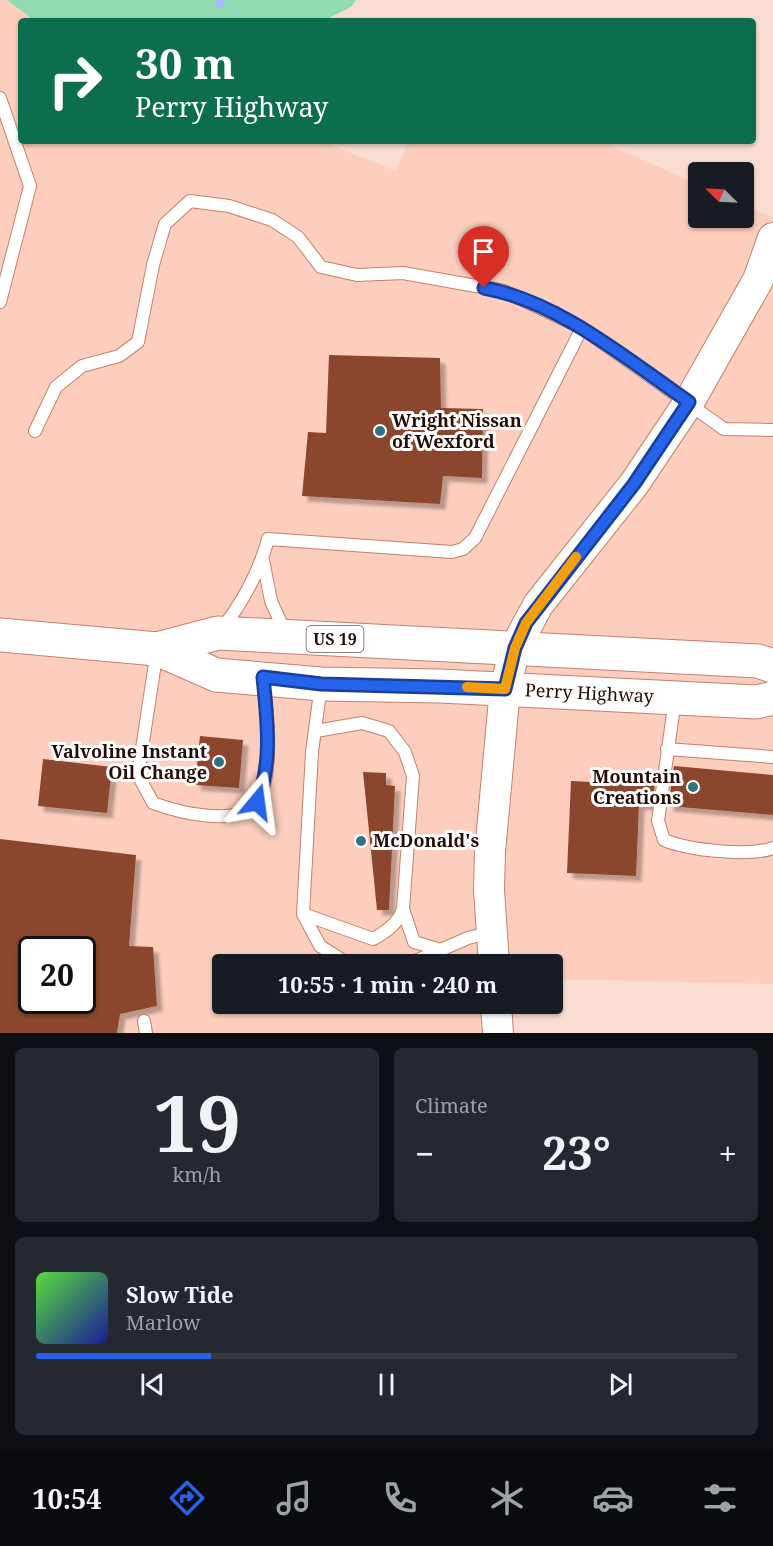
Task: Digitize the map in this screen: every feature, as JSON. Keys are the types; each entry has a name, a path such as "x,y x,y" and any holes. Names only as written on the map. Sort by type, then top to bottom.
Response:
{"highway":[{"name":"Perry Highway","path":"157,649 218,633 758,660 773,666"},
{"name":"Perry Highway","path":"0,635 157,649 216,675 263,677 321,684 505,689 756,702 773,698"}],"street":[{"path":"493,954 490,852 505,689 515,648 538,605 634,484 689,402 758,280 773,238"},
{"path":"497,1014 498,1033"}],"lane":[{"path":"0,98 30,186 0,302"},
{"path":"35,431 56,387 81,366 118,356 138,342 153,265 165,224 190,201 229,207 272,220 298,237 321,267 357,275 403,273 504,291 582,328 724,429 773,430"},
{"path":"218,633 243,600 262,559 268,539 452,552 463,549 475,538 582,328"},
{"path":"262,559 271,601 287,637"},
{"path":"157,649 138,775 153,803 182,814 212,816 240,813 257,802 265,782 267,727 263,677"},
{"path":"321,684 312,752 303,914 320,946 345,962 413,962 468,938 492,932"},
{"path":"675,698 658,821 664,840 678,846 760,853 773,848"},
{"path":"303,914 373,939 388,930 402,915 413,776 405,752 389,731 362,723 316,730"},
{"path":"668,749 773,757"},
{"path":"403,909 414,942 432,950 444,950"}],"shaded area":[{"path":"0,0 7,0 31,18 18,18 18,144 328,144 396,171 408,144 608,144 688,180 688,228 754,228 754,209 773,217 773,984 563,979 563,954 212,954 212,1014 497,1014 498,1033 0,1033"}],"green space":[{"path":"7,0 356,0 351,7 329,18 31,18"}],"building":[{"path":"329,355 440,358 441,408 483,409 482,478 443,476 440,504 302,496 308,432 326,433"},
{"name":"Valvoline Instant Oil Change","path":"200,736 243,740 239,788 195,785"},
{"path":"43,759 112,767 107,813 38,806"},
{"path":"674,766 773,775 773,815 668,806"},
{"path":"363,772 386,773 386,785 395,786 389,910 377,910"},
{"path":"571,781 655,785 652,805 639,804 636,876 567,873"},
{"path":"0,839 136,855 129,946 153,947 157,1006 120,1014 117,1033 0,1033"}],"waterway":[{"path":"219,4 221,0"}],"slow traffic":[{"path":"467,687 505,689 515,648 526,623 576,557"}],"place":[{"name":"Wright Nissan of Wexford","path":"380,431"},
{"name":"Valvoline Instant Oil Change","path":"219,762"},
{"name":"Mountain Creations","path":"693,787"},
{"name":"McDonald's","path":"361,841"}],"route":[{"path":"257,802 265,782 267,727 263,677 321,684 505,689 515,648 526,623 634,484 689,402 582,328 504,291 484,288"}]}
